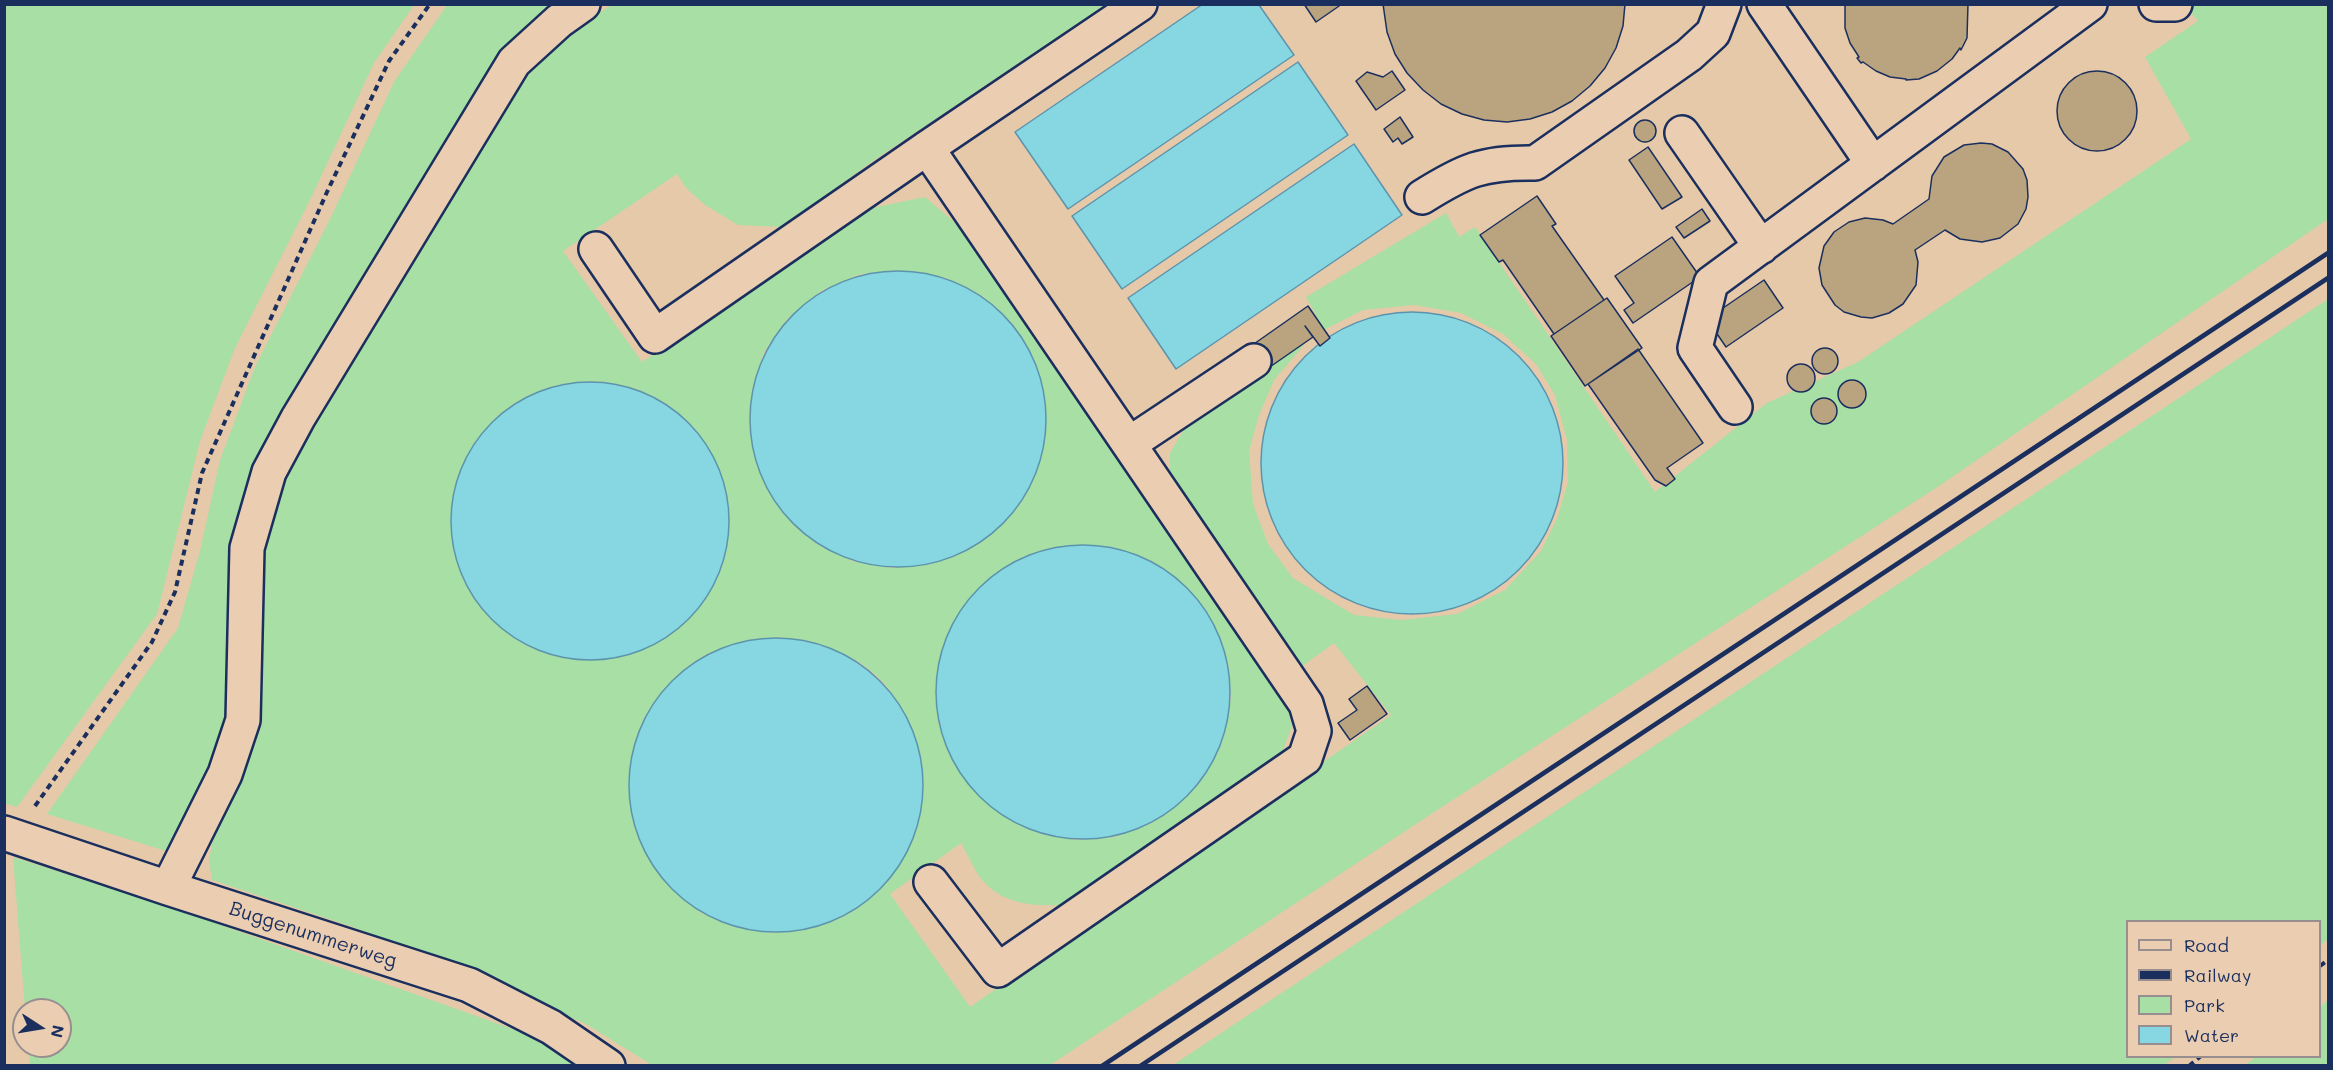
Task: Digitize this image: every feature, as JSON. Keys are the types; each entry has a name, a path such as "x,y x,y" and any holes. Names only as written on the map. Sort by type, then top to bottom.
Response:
{"street":[{"path":"168,888 225,774 243,720 247,548 269,472 298,418 514,62 559,21 583,4"},
{"path":"596,249 655,336 1140,4"},
{"path":"1422,197 1469,170 1507,163 1535,163 1689,55 1713,33 1724,4"},
{"path":"1764,4 1873,164"},
{"path":"1736,407 1695,348 1711,283 2090,4"},
{"path":"2156,4 2175,4"},
{"path":"1682,133 1761,247"},
{"path":"927,148 1306,704 1314,731 1305,758 998,970 931,882"},
{"path":"1129,444 1254,361"},
{"name":"Buggenummerweg","path":"9,834 469,985 551,1027 608,1065"}],"path":[{"path":"9,834 152,642 175,592 202,473 327,192 389,61 430,4"}],"green space":[{"path":"4,5 414,5 374,63 311,198 235,348 200,441 157,614 17,807 4,803"},
{"path":"447,5 568,5 258,471 233,726 201,805 166,851 47,814 178,628 200,551 220,460 255,367 331,217 394,82"},
{"path":"611,5 1105,5 870,163 782,227 738,225 705,205 686,188 677,174 563,251 642,362 872,208 925,197 970,239 1285,698 1292,726 1282,753 1066,905 1021,903 1000,895 982,880 961,843 890,894 970,1007 1391,715 1334,643 1297,670 1170,481 1170,453 1189,421 1299,339 1304,345 1274,380 1259,415 1249,451 1253,504 1268,544 1293,578 1354,615 1401,620 1457,614 1505,590 1541,551 1557,519 1568,482 1567,440 1555,395 1536,364 1503,334 1461,313 1414,305 1363,310 1324,330 1306,297 1446,213 1459,237 1475,227 1655,492 1767,403 1858,362 2191,139 2145,57 2198,21 2184,5 2328,5 2328,219 1939,486 1448,803 1050,1065 652,1065 586,1024 465,970 353,927 212,880 209,861 216,820 243,772 251,721 256,533 279,471 527,63","holes":["860,274 944,277 982,296 1013,324 1046,402 1044,444 1031,485 1007,520 974,546 935,563 893,568 851,561 750,435 751,393 764,352 788,318 821,291","598,381 634,388 667,404 474,443 498,416 528,396","779,637 822,646 849,656 873,672 887,687 905,714 773,933 735,927 699,912 650,708 674,678 705,655","942,647 1228,660 1231,698 1224,736 1207,772 1182,801 1150,824 1114,837 1076,840 1038,833 938,724 935,685"]},
{"path":"2328,299 2328,939 2321,945 2321,920 2126,920 2126,1058 2174,1058 2164,1065 1173,1065"},
{"path":"13,857 179,910 535,1037 588,1065 30,1065 29,1058 72,1058 72,998 24,998"},
{"path":"2328,1000 2328,1065 2245,1065 2255,1058 2321,1058 2321,1006"}],"water":[{"path":"1203,4 1259,5 1294,55 1068,209 1015,132"},
{"path":"1298,62 1348,135 1122,289 1072,216"},
{"path":"1354,144 1402,215 1176,369 1128,298"},
{"path":"898,271 927,274 955,282 992,304 1003,314 1029,349 1035,362 1043,390 1046,419 1043,448 1035,476 1013,513 1003,524 968,550 955,556 927,564 898,567 869,564 841,556 804,534 793,524 767,489 761,476 753,448 750,419 753,390 761,362 783,325 793,314 828,288 841,282 869,274"},
{"path":"1412,312 1441,315 1470,323 1496,337 1519,356 1538,379 1552,405 1560,434 1563,463 1560,492 1552,521 1538,547 1519,570 1496,589 1470,603 1441,611 1412,614 1383,611 1354,603 1328,589 1305,570 1286,547 1272,521 1264,492 1261,463 1264,434 1272,405 1286,379 1305,356 1328,337 1354,323 1383,315"},
{"path":"590,382 630,388 656,398 678,413 698,433 713,455 723,481 729,521 723,561 713,587 698,609 678,629 656,644 630,654 590,660 550,654 524,644 502,629 482,609 467,587 457,561 451,521 457,481 467,455 482,433 502,413 524,398 550,388"},
{"path":"1069,545 1097,545 1126,551 1165,569 1197,599 1206,610 1224,649 1228,663 1230,692 1228,721 1219,748 1206,774 1187,796 1165,815 1126,833 1097,839 1069,839 1040,833 1001,815 969,785 960,774 942,735 936,706 936,678 942,649 960,610 990,578 1001,569 1040,551"},
{"path":"776,638 805,641 832,649 858,663 880,681 898,703 912,729 920,756 923,785 920,814 912,841 898,867 880,889 858,907 832,921 805,929 776,932 747,929 720,921 694,907 672,889 654,867 640,841 632,814 629,785 632,756 640,729 654,703 672,681 694,663 720,649 747,641"}],"building":[{"path":"1304,4 1342,4 1316,22"},
{"path":"1383,4 1625,4 1623,26 1616,48 1605,68 1590,86 1572,101 1552,112 1530,119 1507,122 1484,120 1462,114 1441,104 1423,90 1407,73 1395,54 1387,32"},
{"path":"1845,4 1968,4 1967,38 1961,50 1960,48 1952,59 1937,71 1919,79 1906,80 1890,77 1861,63 1857,58 1859,57 1850,43 1845,28"},
{"path":"1392,71 1405,90 1376,110 1356,81 1367,72 1383,77"},
{"path":"2097,71 2112,74 2125,83 2134,96 2137,111 2134,126 2125,139 2112,148 2097,151 2082,148 2069,139 2060,126 2057,111 2060,96 2069,83 2082,74"},
{"path":"1400,117 1413,137 1402,144 1398,138 1393,142 1384,129"},
{"path":"1645,120 1653,123 1656,131 1653,139 1645,142 1637,139 1634,131 1637,123"},
{"path":"1992,144 2008,152 2023,169 2027,180 2028,197 2026,209 2018,224 2000,238 1982,242 1960,239 1945,230 1915,250 1918,262 1916,285 1903,304 1889,313 1872,318 1861,317 1844,312 1835,305 1822,285 1819,268 1824,246 1834,232 1849,222 1865,218 1883,220 1893,224 1929,199 1932,176 1944,157 1964,145"},
{"path":"1648,147 1682,197 1662,209 1629,160"},
{"path":"1537,196 1556,224 1552,226 1604,300 1554,334 1503,260 1499,262 1480,235"},
{"path":"1702,209 1710,221 1684,238 1676,227"},
{"path":"1672,237 1700,277 1633,323 1624,310 1634,303 1615,276"},
{"path":"1764,280 1783,308 1726,347 1707,319"},
{"path":"1607,298 1642,348 1585,386 1551,336"},
{"path":"1308,306 1330,338 1320,346 1305,326 1313,337 1267,369 1251,346"},
{"path":"1825,348 1835,351 1838,361 1835,371 1825,374 1815,371 1812,361 1815,351"},
{"path":"1638,349 1703,443 1667,468 1675,479 1666,486 1655,480 1588,384"},
{"path":"1801,364 1811,368 1815,378 1811,388 1801,392 1791,388 1787,378 1791,368"},
{"path":"1852,380 1862,384 1866,394 1862,404 1852,408 1842,404 1838,394 1842,384"},
{"path":"1824,398 1833,402 1837,411 1833,420 1824,424 1815,420 1811,411 1815,402"},
{"path":"1367,686 1387,714 1350,740 1338,723 1357,710 1349,699"}],"railway":[{"path":"1102,1066 2328,253"},
{"path":"1140,1066 2328,278"}]}
